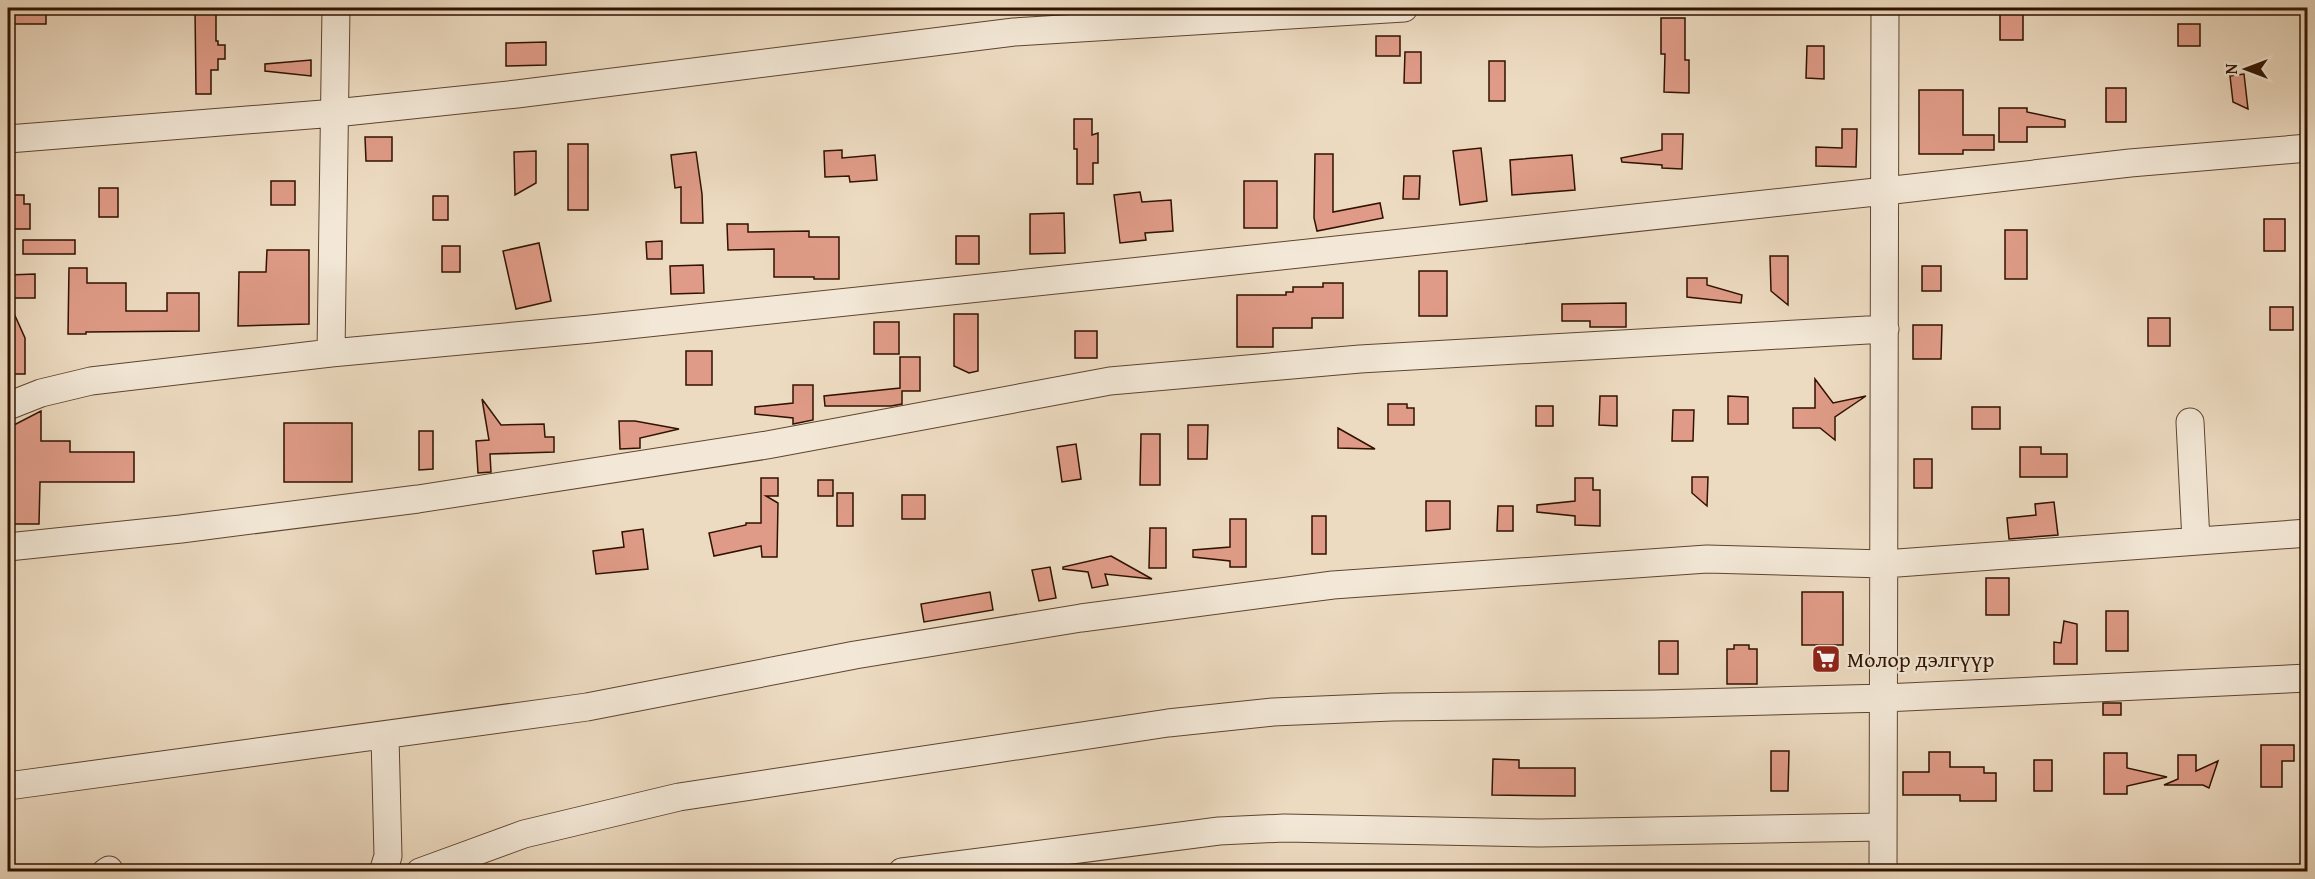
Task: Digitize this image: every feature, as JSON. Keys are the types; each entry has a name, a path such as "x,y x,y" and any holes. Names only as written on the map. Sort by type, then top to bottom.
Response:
{"street":[{"path":"331,353 336,8"},
{"path":"8,140 335,113 658,78 1014,32 1404,8"},
{"path":"1883,872 1885,8"},
{"path":"8,406 41,393 92,381 331,353 603,328 2130,163 2307,148"},
{"path":"8,547 181,529 418,499 767,445 1110,381 1360,359 1885,329"},
{"path":"2190,422 2196,541"},
{"path":"8,786 587,707 855,655 1070,620 1333,585 1707,559 1884,564 2307,533"},
{"path":"420,872 524,834 679,797 1168,723 1274,712 1392,707 1884,698 2307,678"},
{"path":"383,872 387,856 385,736"},
{"path":"902,872 1219,831 1284,828 1540,833 1883,827"}],"building":[{"path":"46,8 46,24 14,24 14,9"},
{"path":"195,8 216,8 216,41 218,45 225,45 225,59 218,59 218,70 211,70 211,94 196,94"},
{"path":"2000,8 2023,8 2023,40 2000,40"},
{"path":"1661,18 1685,18 1685,60 1689,60 1689,93 1664,92 1665,54 1661,54"},
{"path":"2178,24 2200,24 2200,46 2178,46"},
{"path":"1376,36 1400,36 1400,56 1376,56"},
{"path":"546,42 546,65 506,66 506,43"},
{"path":"1807,46 1824,46 1824,79 1806,78"},
{"path":"1405,52 1421,52 1421,83 1404,83"},
{"path":"311,60 311,76 265,71 265,64"},
{"path":"1489,61 1505,61 1505,101 1489,101"},
{"path":"2244,74 2248,109 2233,102 2230,76"},
{"path":"2106,88 2126,88 2126,122 2106,122"},
{"path":"1919,90 1963,90 1963,135 1994,135 1994,150 1963,150 1963,154 1919,154"},
{"path":"1999,108 2027,108 2027,112 2065,120 2065,127 2027,127 2027,142 1999,142"},
{"path":"1074,119 1092,119 1092,135 1098,133 1098,163 1093,163 1093,184 1077,184"},
{"path":"1842,129 1857,129 1856,167 1816,166 1816,147 1842,148"},
{"path":"1662,134 1683,134 1682,169 1622,162 1621,158 1662,150"},
{"path":"365,137 392,137 392,161 366,161"},
{"path":"568,144 588,144 588,210 568,210"},
{"path":"1481,148 1487,201 1460,205 1453,151"},
{"path":"842,150 842,158 875,155 877,180 850,182 849,176 825,177 824,151"},
{"path":"536,151 536,183 515,195 514,152"},
{"path":"696,152 702,194 703,223 681,223 681,187 675,188 671,155"},
{"path":"1315,154 1333,154 1333,212 1380,203 1383,218 1317,231 1314,218"},
{"path":"1572,155 1575,190 1512,195 1510,160"},
{"path":"1404,176 1420,176 1419,199 1403,199"},
{"path":"271,181 295,181 295,205 271,205"},
{"path":"1244,181 1277,181 1277,228 1244,228"},
{"path":"99,188 118,188 118,217 99,217"},
{"path":"1140,192 1142,202 1171,200 1173,231 1145,233 1146,240 1120,243 1114,195"},
{"path":"8,195 24,195 24,204 30,204 30,229 8,229"},
{"path":"433,196 448,196 448,220 433,220"},
{"path":"1064,213 1065,253 1030,254 1030,214"},
{"path":"2264,219 2285,219 2285,251 2264,251"},
{"path":"727,224 748,224 748,232 809,231 809,237 839,237 839,279 774,277 774,249 728,250"},
{"path":"2005,230 2027,230 2027,279 2005,279"},
{"path":"956,236 979,236 979,264 956,264"},
{"path":"23,240 75,240 75,254 23,254"},
{"path":"662,241 662,259 647,259 646,242"},
{"path":"539,243 551,301 516,309 503,251"},
{"path":"442,246 460,246 460,272 442,272"},
{"path":"267,250 309,250 309,324 238,326 239,272 266,272"},
{"path":"1770,256 1788,256 1788,305 1771,291"},
{"path":"703,265 704,293 671,294 670,266"},
{"path":"1922,266 1941,266 1941,291 1922,291"},
{"path":"69,268 87,268 87,283 126,283 126,311 167,311 167,293 199,293 199,331 68,334"},
{"path":"1419,271 1447,271 1447,316 1419,316"},
{"path":"35,274 35,298 8,298 8,275"},
{"path":"1687,278 1707,278 1707,285 1742,295 1741,303 1687,297"},
{"path":"1323,283 1343,283 1343,318 1312,318 1312,328 1273,328 1273,347 1237,347 1237,295 1286,295 1286,292 1293,292 1293,287 1323,287"},
{"path":"1626,303 1626,327 1590,327 1590,321 1562,321 1562,304"},
{"path":"2270,307 2293,307 2293,330 2270,330"},
{"path":"12,309 25,338 25,374 8,374 8,338"},
{"path":"954,314 978,314 978,371 969,373 954,366"},
{"path":"2148,318 2170,318 2170,346 2148,346"},
{"path":"874,322 899,322 899,354 874,354"},
{"path":"1913,325 1942,325 1941,359 1913,359"},
{"path":"1075,331 1097,331 1097,358 1075,358"},
{"path":"686,351 712,351 712,385 686,385"},
{"path":"900,357 920,357 920,391 902,391 902,404 825,406 824,396 900,388"},
{"path":"1815,379 1833,403 1866,396 1835,417 1835,440 1820,428 1793,428 1793,408 1815,408"},
{"path":"793,385 813,385 813,420 793,424 793,418 755,414 755,407 793,403"},
{"path":"1600,396 1617,396 1617,426 1599,425"},
{"path":"1728,396 1748,397 1748,424 1728,424"},
{"path":"482,399 501,425 544,424 545,437 554,437 554,452 490,454 491,472 478,473 476,441 489,440"},
{"path":"1388,404 1407,404 1407,408 1414,408 1414,425 1388,425"},
{"path":"1536,406 1553,406 1553,426 1536,426"},
{"path":"1972,407 2000,407 2000,429 1972,429"},
{"path":"1673,410 1694,410 1693,441 1672,441"},
{"path":"41,411 41,441 70,441 70,452 134,452 134,482 40,482 39,524 8,524 12,426"},
{"path":"619,421 635,421 679,429 640,438 640,448 620,449"},
{"path":"284,423 352,423 352,482 284,482"},
{"path":"1188,425 1208,425 1207,459 1188,459"},
{"path":"1338,428 1375,449 1338,448"},
{"path":"419,431 433,431 433,469 419,470"},
{"path":"1141,434 1160,434 1160,485 1140,485"},
{"path":"1076,444 1081,479 1062,482 1057,447"},
{"path":"2020,447 2041,447 2041,454 2067,454 2067,477 2020,477"},
{"path":"1914,459 1932,459 1932,488 1914,488"},
{"path":"1692,477 1708,477 1707,506 1692,493"},
{"path":"761,478 778,478 778,496 766,496 778,503 777,557 762,557 761,546 714,556 709,533 746,525 746,523 761,523"},
{"path":"1575,478 1593,478 1593,490 1600,490 1600,526 1575,525 1575,516 1537,512 1537,505 1575,501"},
{"path":"818,480 833,480 833,496 818,496"},
{"path":"837,493 853,493 853,526 837,526"},
{"path":"902,495 925,495 925,519 902,519"},
{"path":"1426,501 1450,501 1450,529 1426,531"},
{"path":"2054,502 2058,535 2009,539 2007,518 2036,515 2035,504"},
{"path":"1498,506 1513,506 1513,531 1497,531"},
{"path":"1312,516 1326,516 1326,554 1312,554"},
{"path":"1230,519 1246,519 1246,567 1230,567 1230,561 1193,557 1193,550 1230,547"},
{"path":"1150,528 1166,528 1166,568 1149,568"},
{"path":"643,529 648,569 596,574 593,551 624,547 622,532"},
{"path":"1111,556 1152,579 1105,574 1108,585 1092,588 1088,572 1063,569 1063,567"},
{"path":"1050,567 1056,598 1039,601 1032,570"},
{"path":"1986,578 2009,578 2009,615 1986,615"},
{"path":"990,592 993,610 924,622 921,604"},
{"path":"1802,592 1843,592 1843,645 1802,645"},
{"path":"2106,611 2128,611 2128,651 2106,651"},
{"path":"2064,621 2077,624 2077,664 2054,664 2054,642 2061,643"},
{"path":"1659,641 1678,641 1678,674 1659,674"},
{"path":"1734,645 1749,645 1749,649 1757,649 1757,684 1727,684 1727,649 1734,649"},
{"path":"2103,703 2121,703 2121,715 2103,715"},
{"path":"2261,745 2294,745 2294,761 2282,761 2282,787 2261,787"},
{"path":"1771,751 1789,751 1788,791 1771,791"},
{"path":"1929,752 1950,752 1950,767 1984,767 1984,773 1996,773 1996,801 1960,801 1960,795 1903,795 1903,772 1929,772"},
{"path":"2104,753 2127,753 2127,768 2167,777 2127,786 2127,794 2104,794"},
{"path":"2178,755 2196,755 2196,771 2218,761 2209,788 2203,785 2164,785 2178,779"},
{"path":"1493,759 1519,760 1519,768 1575,768 1575,796 1492,795"},
{"path":"2034,760 2052,760 2052,791 2034,791"}],"place":[{"name":"Молор дэлгүүр","path":"1826,659"}]}
